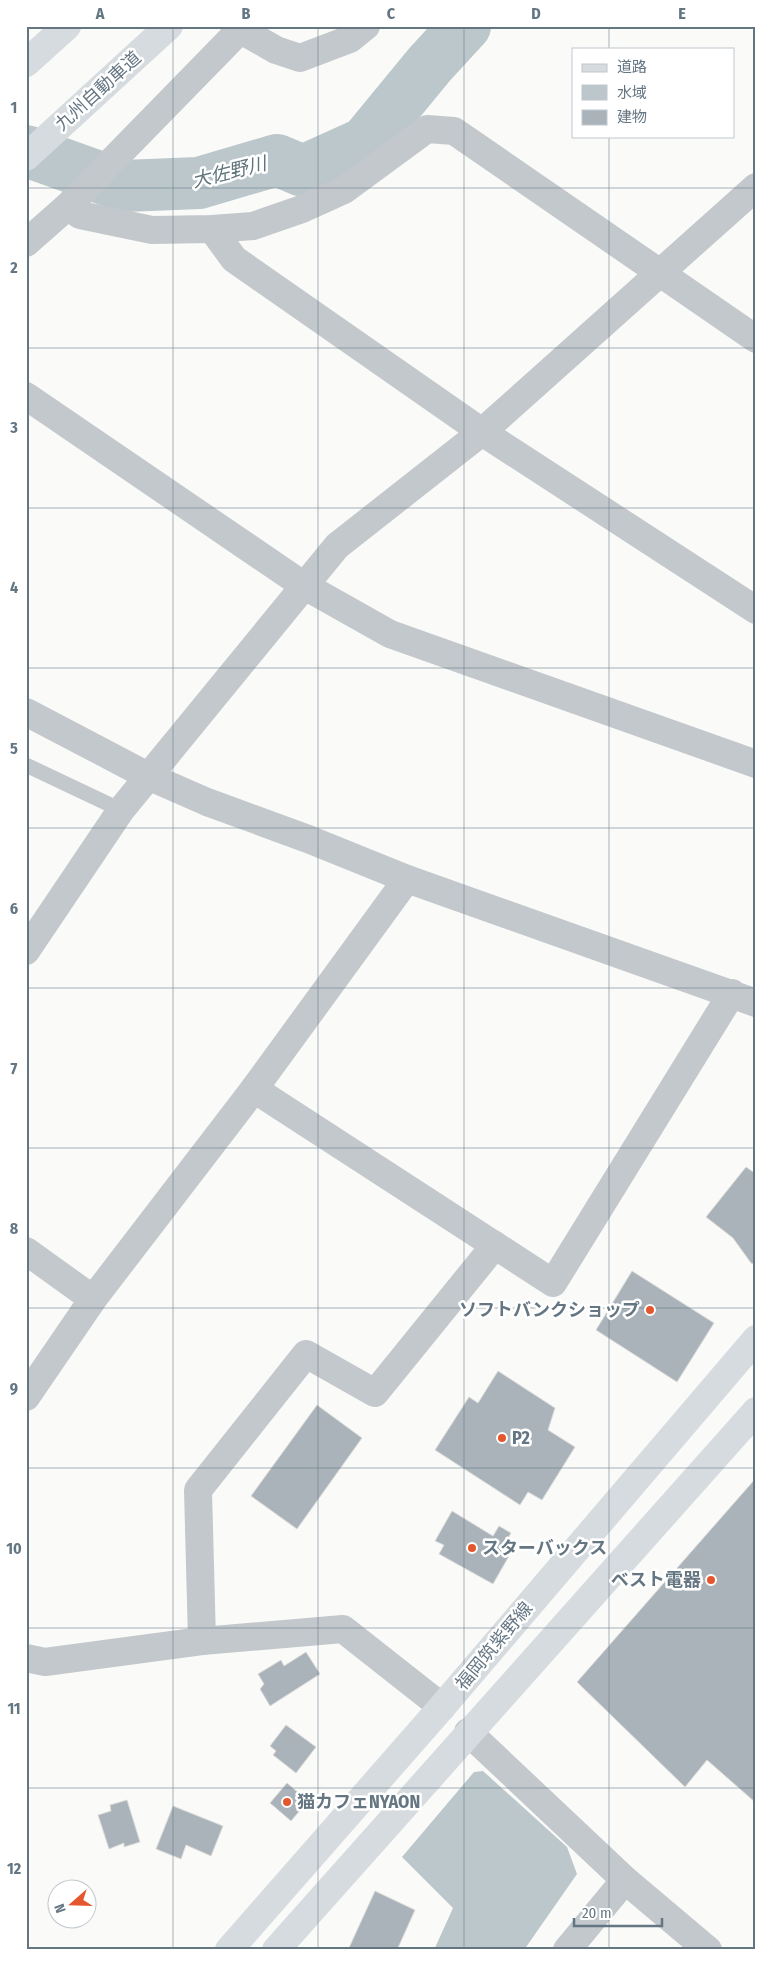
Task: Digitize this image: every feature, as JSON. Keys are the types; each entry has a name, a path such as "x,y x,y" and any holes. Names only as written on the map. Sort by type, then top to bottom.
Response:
{"main road":[{"path":"26,63 67,26"},
{"name":"九州自動車道","path":"26,157 169,26"},
{"name":"福岡筑紫野線","path":"230,1950 442,1707 756,1339"},
{"name":"福岡筑紫野線","path":"276,1950 468,1732 756,1411"}],"street":[{"path":"26,243 68,206 236,28 276,50 300,58 350,39 366,26"},
{"path":"68,206 80,215 152,230 253,226 302,209 344,190 427,129 454,131 756,339"},
{"path":"26,951 121,810 150,777 336,546 482,432 756,187"},
{"path":"212,229 234,259 482,432 756,610"},
{"path":"26,396 303,585 390,634 756,764"},
{"path":"26,712 150,777 207,802 308,839 407,879 744,998 553,1283 254,1089"},
{"path":"26,1397 93,1299 254,1089 407,879"},
{"path":"202,1641 198,1490 306,1354 375,1393 495,1245"},
{"path":"26,1251 93,1299"},
{"path":"26,1658 45,1662 202,1641 343,1629 442,1707"},
{"path":"468,1732 625,1880 708,1950"},
{"path":"567,1950 625,1880"}],"lane":[{"path":"26,765 121,810"}],"water":[{"path":"483,1771 567,1847 577,1874 524,1950 434,1950 453,1908 402,1857 474,1772"}],"building":[{"path":"746,1167 756,1174 756,1265 751,1263 733,1238 706,1217"},
{"path":"632,1271 714,1323 677,1382 596,1330"},
{"name":"P2","path":"498,1371 555,1408 548,1430 575,1447 542,1500 528,1492 520,1505 435,1450 469,1397 478,1403"},
{"path":"317,1405 362,1438 297,1529 251,1496"},
{"name":"ベスト電器","path":"756,1478 756,1803 707,1760 685,1787 577,1682"},
{"name":"スターバックス","path":"452,1511 493,1536 499,1526 511,1533 501,1551 509,1556 493,1584 439,1554 444,1545 435,1541"},
{"path":"306,1652 320,1674 270,1706 260,1689 264,1684 258,1674 281,1660 284,1666"},
{"path":"286,1725 316,1747 296,1773 273,1755 276,1751 270,1746"},
{"path":"287,1783 308,1801 291,1821 270,1803"},
{"path":"127,1800 140,1842 124,1847 124,1843 109,1849 98,1815 111,1811 110,1805"},
{"path":"173,1806 223,1826 211,1856 186,1845 181,1859 156,1849"},
{"path":"375,1891 415,1910 397,1950 348,1950"}],"waterway":[{"name":"大佐野川","path":"26,151 124,186 199,183 277,160 303,171 365,143 430,64 465,26"}],"place":[{"name":"ソフトバンクショップ","path":"650,1310"},
{"name":"P2","path":"502,1438"},
{"name":"スターバックス","path":"472,1548"},
{"name":"ベスト電器","path":"711,1580"},
{"name":"猫カフェNYAON","path":"287,1802"}]}
